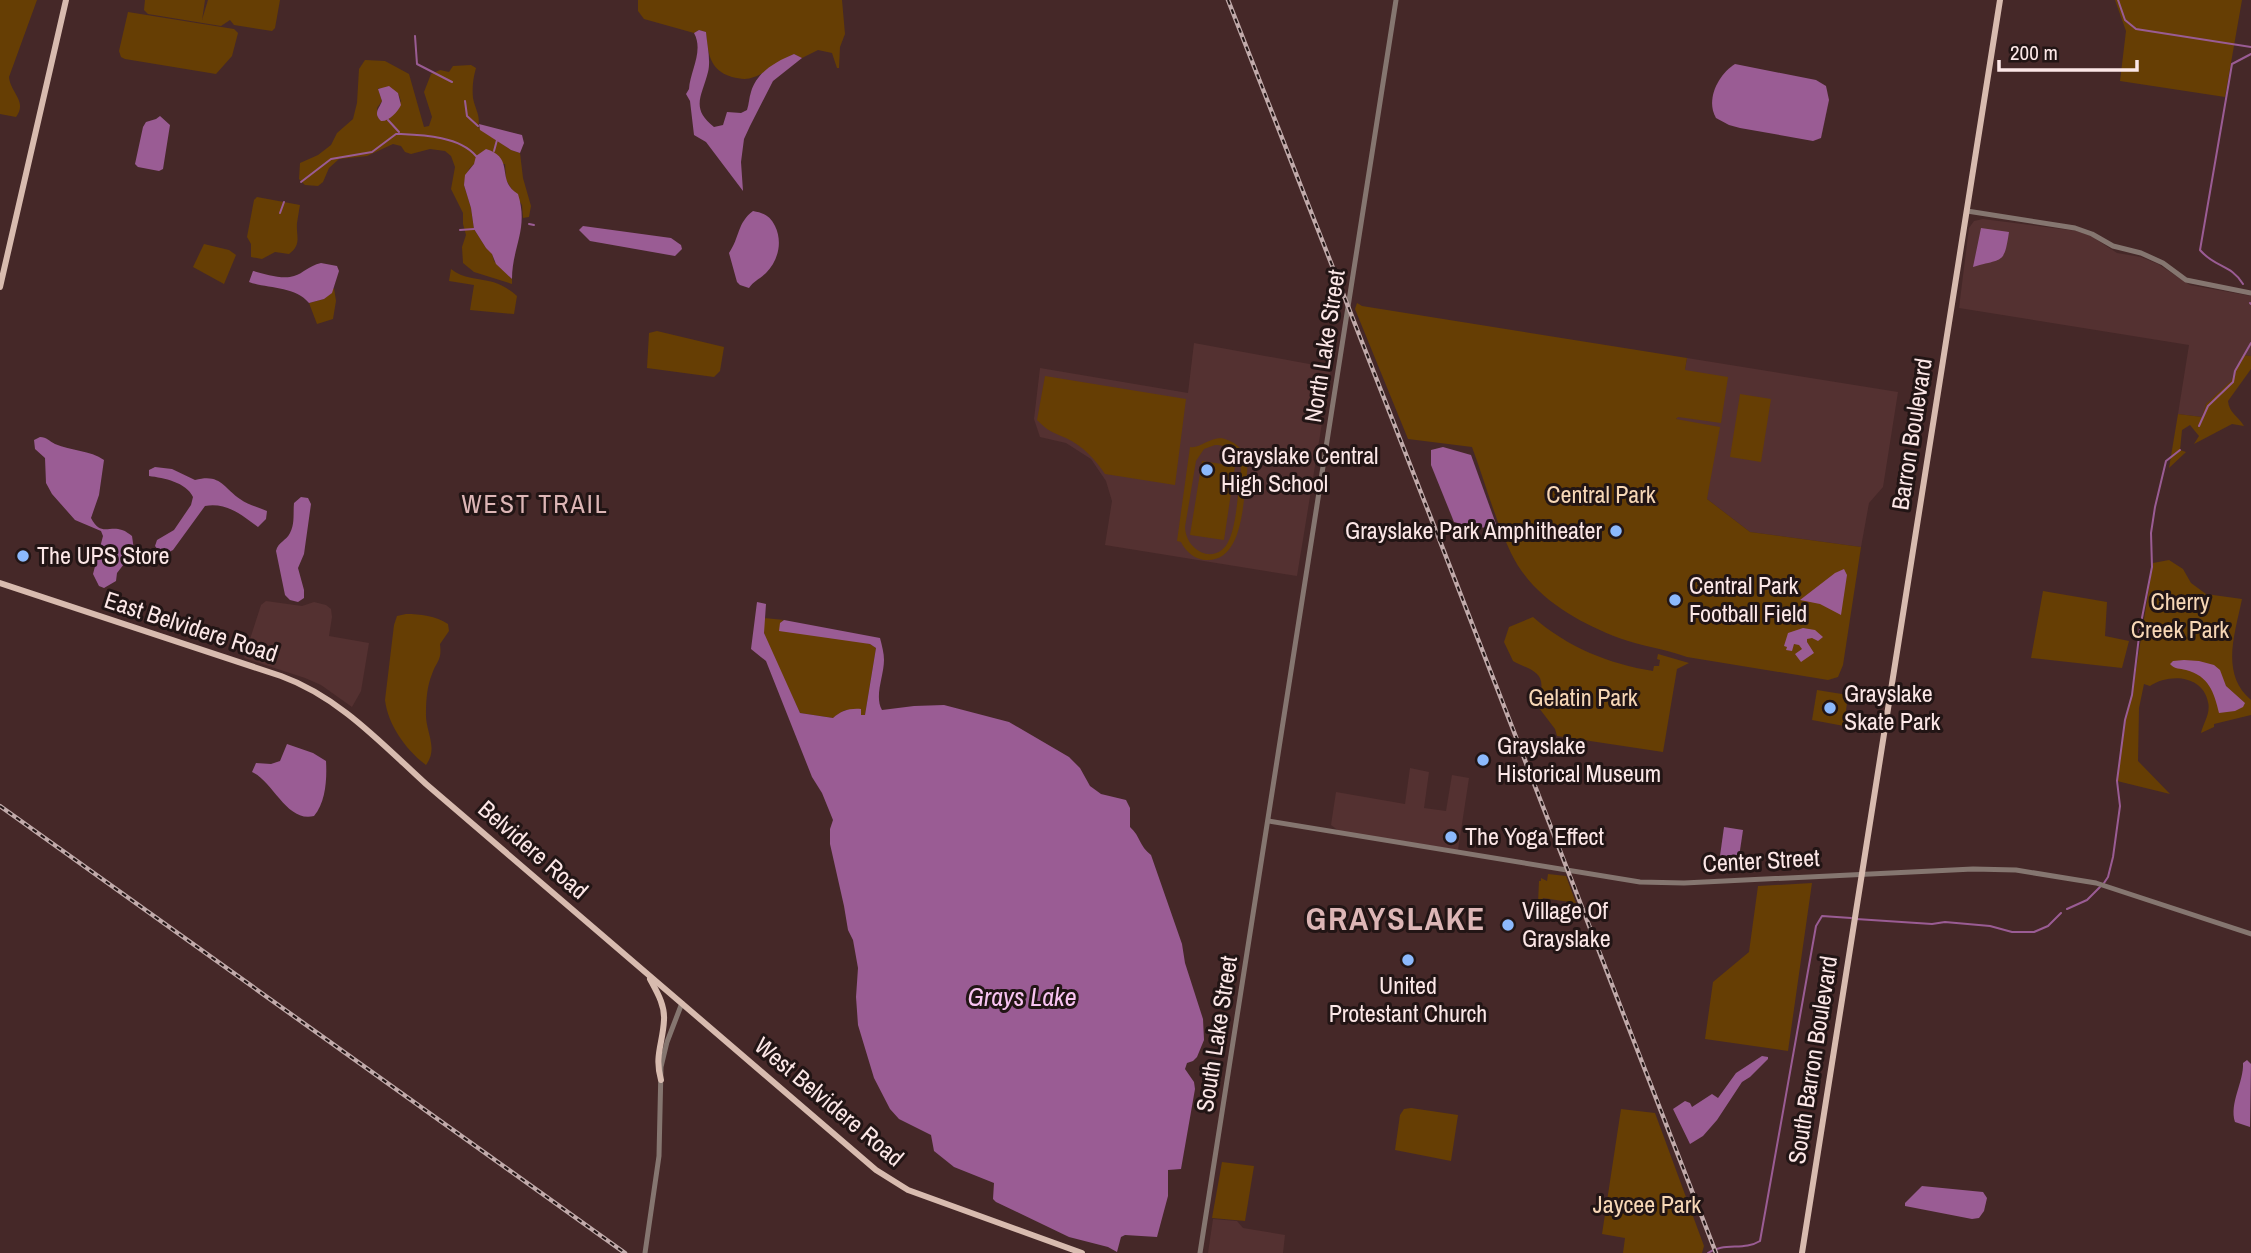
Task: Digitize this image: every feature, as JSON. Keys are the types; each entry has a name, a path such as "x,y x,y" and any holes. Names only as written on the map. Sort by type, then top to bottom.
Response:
{"main road":[{"path":"0,287 66,0"},
{"name":"Barron Boulevard","path":"1862,874 2000,0"},
{"name":"East Belvidere Road","path":"0,583 301,684 329,700 361,725"},
{"name":"Belvidere Road","path":"361,725 682,1003"},
{"name":"South Barron Boulevard","path":"1802,1253 1862,874"},
{"path":"648,974 660,997 663,1010 664,1020 657,1057 661,1080"},
{"name":"West Belvidere Road","path":"682,1003 857,1155 890,1180 915,1193 1082,1253"}],"street":[{"name":"North Lake Street","path":"1269,821 1396,0"},
{"path":"1967,211 2082,230 2113,246 2163,262 2186,280 2251,293"},
{"name":"Center Street","path":"1269,821 1640,882 1684,883 1973,869 2016,870 2096,883 2251,934"},
{"name":"South Lake Street","path":"1200,1253 1269,821"},
{"path":"645,1253 660,1149 661,1080 667,1042 682,1003"}],"shaded area":[{"path":"1983,219 2077,231 2091,236 2117,253 2141,257 2158,264 2190,285 2251,296 2251,356 2243,355 2231,381 2206,404 2202,417 2178,414 2189,345 1959,308 1969,228 1974,221"},
{"name":"Grayslake Central High School","path":"1194,343 1331,368 1297,576 1105,545 1112,501 1106,481 1091,459 1066,443 1040,437 1034,419 1040,368 1188,393"},
{"path":"1687,358 1898,392 1883,487 1869,503 1861,547 1750,532 1707,499 1676,420"},
{"path":"266,601 302,606 314,602 326,605 331,609 332,617 329,636 369,643 361,691 352,707 321,685 244,658 261,605"},
{"path":"1410,768 1429,772 1424,808 1446,811 1452,775 1469,778 1458,850 1339,831 1331,825 1336,792 1405,804"},
{"path":"1213,1219 1237,1221 1243,1228 1285,1235 1283,1253 1208,1253"}],"green space":[{"path":"0,0 37,0 9,77 20,107 16,117 0,114"},
{"path":"145,0 205,0 202,20 208,0 280,0 275,28 272,31 234,25 230,20 221,26 148,14 144,10"},
{"path":"638,0 842,0 845,34 840,47 839,68 832,53 818,50 802,58 794,54 751,78 732,77 719,70 711,60 706,32 699,30 694,33 644,19 638,11"},
{"path":"2115,0 2242,0 2225,97 2120,81 2126,31"},
{"path":"128,12 234,29 238,33 232,56 216,74 125,59 119,51"},
{"path":"365,60 385,61 409,74 424,127 429,126 432,117 424,92 431,74 440,70 449,72 453,66 471,65 476,68 473,94 478,127 511,150 520,153 523,178 531,206 529,217 523,218 522,205 506,180 505,164 474,164 469,169 464,185 474,229 492,253 494,261 512,279 512,284 474,272 463,263 462,247 466,235 463,213 451,189 455,167 451,156 445,151 430,149 411,154 405,152 401,146 393,144 367,156 339,159 329,168 323,182 318,186 305,185 299,179 300,163 318,155 331,145 337,133 353,119 359,69","holes":["378,88 398,93 401,101 391,116 384,121 378,118 377,108 382,101"]},
{"path":"257,197 300,205 297,243 289,254 275,252 262,259 251,257 251,244 247,237 254,200"},
{"path":"204,244 229,250 236,255 224,284 193,267"},
{"path":"451,269 461,275 493,282 509,290 517,296 514,314 470,310 474,285 449,281"},
{"path":"334,288 336,301 333,319 317,324 309,303 324,299"},
{"name":"Central Park","path":"1357,303 1362,306 1687,358 1685,370 1728,377 1721,423 1678,417 1676,419 1720,427 1707,499 1750,532 1861,547 1843,665 1838,677 1828,680 1687,657 1619,638 1587,624 1557,606 1531,583 1511,553 1472,447 1408,439 1355,309"},
{"path":"657,331 724,347 720,371 714,377 647,368 649,333"},
{"path":"2243,355 2251,356 2251,369 2228,401 2232,412 2244,426 2232,424 2194,444 2199,436 2190,425 2182,430 2180,450 2186,452 2169,468 2178,414 2202,417 2206,404 2231,381"},
{"path":"1045,376 1186,399 1175,485 1105,474 1083,449 1045,427 1037,420"},
{"path":"1740,394 1771,399 1761,462 1730,457"},
{"path":"1217,438 1233,442 1242,450 1247,466 1244,498 1235,540 1219,558 1203,560 1191,555 1181,542 1177,541 1190,447","holes":["1215,445 1234,452 1239,459 1241,470 1232,533 1224,548 1211,554 1203,553 1191,544 1185,527 1196,461 1204,449"]},
{"path":"1202,461 1235,466 1224,540 1190,535"},
{"name":"Cherry Creek Park","path":"2169,560 2183,569 2191,583 2206,594 2242,599 2232,653 2233,666 2241,690 2251,700 2251,715 2214,724 2214,727 2201,733 2209,706 2200,686 2175,678 2150,686 2144,684 2139,708 2138,761 2170,794 2117,781 2153,563"},
{"path":"2043,591 2107,602 2105,636 2129,641 2122,668 2031,658"},
{"path":"406,614 438,619 448,624 449,631 440,644 440,657 428,688 426,720 431,752 426,765 399,736 390,719 385,700 394,625 397,616"},
{"name":"Gelatin Park","path":"1533,617 1574,645 1620,664 1653,671 1654,666 1659,666 1658,654 1689,663 1677,669 1663,752 1557,736 1555,729 1539,708 1540,679 1533,671 1513,661 1504,642 1509,627"},
{"path":"764,618 784,620 782,621 870,644 876,648 865,715 845,710 833,718 800,713 766,641"},
{"name":"Grayslake Skate Park","path":"1817,690 1848,695 1844,726 1812,720"},
{"path":"1548,874 1566,876 1576,903 1543,898 1541,903 1538,903 1539,881 1541,878 1547,881"},
{"path":"1812,883 1788,1051 1705,1039 1713,982 1749,952 1758,886"},
{"path":"1404,1109 1458,1115 1451,1161 1395,1150 1400,1115"},
{"name":"Jaycee Park","path":"1621,1109 1655,1113 1704,1246 1702,1253 1623,1253 1625,1238 1602,1234"},
{"path":"1222,1162 1254,1166 1245,1221 1212,1218"}],"water":[{"path":"699,30 706,32 709,63 700,108 714,127 723,125 727,112 741,113 747,110 754,85 768,68 794,54 802,58 773,81 744,139 741,162 743,191 706,142 694,135 690,101 686,94 698,47 694,33"},
{"path":"1735,64 1816,80 1826,86 1829,100 1821,138 1813,141 1740,128 1716,118 1712,103 1715,88"},
{"path":"389,86 398,93 401,105 387,120 381,121 377,113 382,101 378,89"},
{"path":"160,116 170,125 163,169 159,171 138,167 135,164 143,127 146,122"},
{"path":"479,124 522,135 524,143 520,153 480,130"},
{"path":"486,149 500,158 508,182 518,194 521,206 521,228 512,279 496,264 474,229 464,185 465,175 474,164 476,156"},
{"path":"753,211 771,220 779,238 779,245 770,268 749,288 737,282 729,253 741,225"},
{"path":"583,226 671,238 681,245 682,249 675,256 590,241 579,230"},
{"path":"1981,228 2009,232 2007,243 2003,255 1996,261 1973,267"},
{"path":"321,263 337,266 339,271 332,293 324,299 309,303 289,291 249,282 253,271 290,277"},
{"path":"40,437 104,460 99,495 91,518 102,529 117,529 132,536 134,550 117,573 116,581 104,588 99,586 93,574 103,536 101,531 75,520 52,494 46,483 45,458 35,449 34,440"},
{"path":"1443,447 1471,455 1496,524 1495,528 1472,527 1454,522 1431,465 1431,450"},
{"path":"155,467 172,469 195,480 216,480 243,501 267,511 266,519 258,527 227,508 205,506 173,550 159,551 155,546 157,540 174,530 191,505 193,497 180,484 149,476 149,470"},
{"path":"301,497 308,498 311,504 304,554 298,568 304,598 298,602 285,595 276,551 290,533 294,503"},
{"path":"1844,569 1847,575 1841,615 1820,604 1800,600 1835,573"},
{"name":"Grays Lake","path":"757,602 766,604 764,633 800,713 833,718 846,711 861,709 861,715 865,715 876,648 870,644 779,631 780,623 784,620 880,638 884,660 879,692 882,710 944,705 1009,722 1069,757 1080,768 1090,786 1101,794 1126,800 1130,808 1130,827 1151,855 1182,944 1185,963 1203,1019 1204,1040 1197,1057 1187,1063 1185,1069 1194,1082 1195,1089 1181,1169 1168,1170 1168,1196 1157,1237 1125,1235 1121,1237 1117,1252 1069,1237 996,1202 993,1199 994,1183 954,1167 934,1151 931,1135 899,1119 890,1109 874,1078 858,1025 858,968 830,844 833,820 812,777 766,661 751,649"},
{"path":"1803,628 1815,630 1823,637 1818,641 1807,639 1814,653 1801,662 1795,654 1802,649 1799,645 1794,644 1792,651 1786,650 1787,647 1784,646 1788,633"},
{"path":"2184,660 2214,665 2220,670 2226,686 2245,703 2243,707 2219,713 2209,686 2200,676 2170,664"},
{"path":"287,744 313,753 326,761 323,797 314,816 304,816 288,808 260,777 252,772 256,763 271,764 280,761"},
{"path":"1724,827 1743,830 1739,857 1733,864 1719,863"},
{"path":"1762,1056 1768,1059 1742,1082 1703,1136 1690,1144 1673,1109 1685,1101 1692,1107 1712,1094 1718,1098 1736,1073"},
{"path":"2247,1060 2251,1064 2250,1127 2235,1122 2234,1115 2243,1063"},
{"path":"1922,1186 1983,1192 1987,1198 1984,1211 1979,1218 1972,1219 1905,1206"}],"waterway":[{"path":"2118,0 2125,20 2136,29 2251,47"},
{"path":"415,36 417,64 452,82"},
{"path":"2243,284 2233,273 2200,250 2232,64 2251,54"},
{"path":"465,101 467,116 478,126"},
{"path":"388,120 399,132"},
{"path":"301,182 331,159 372,152 396,134 431,136 452,141 476,156"},
{"path":"494,151 497,140"},
{"path":"280,213 284,202"},
{"path":"529,224 534,225"},
{"path":"460,230 474,229"},
{"path":"2199,426 2208,406 2233,382 2235,371 2251,343"},
{"path":"2104,883 2113,857 2120,806 2117,781 2152,567 2151,533 2155,507 2166,461 2180,450"},
{"path":"2067,909 2087,900 2100,887"},
{"path":"1856,919 1932,924 1945,922 1990,926 2012,932 2034,932 2048,926 2061,913"},
{"path":"1708,1253 1760,1241 1816,926 1822,916 1851,918"}],"railway":[{"path":"1228,0 1716,1253"},
{"path":"0,806 625,1253"}],"place":[{"name":"Grayslake Central High School","path":"1207,470"},
{"name":"Grayslake Park Amphitheater","path":"1616,531"},
{"name":"The UPS Store","path":"23,556"},
{"name":"Central Park Football Field","path":"1675,600"},
{"name":"Grayslake Skate Park","path":"1830,708"},
{"name":"Grayslake Historical Museum","path":"1483,760"},
{"name":"The Yoga Effect","path":"1451,837"},
{"name":"Village Of Grayslake","path":"1508,925"},
{"name":"United Protestant Church","path":"1408,960"}],"district":[{"name":"WEST TRAIL","path":"535,504"},
{"name":"GRAYSLAKE","path":"1396,919"}]}
